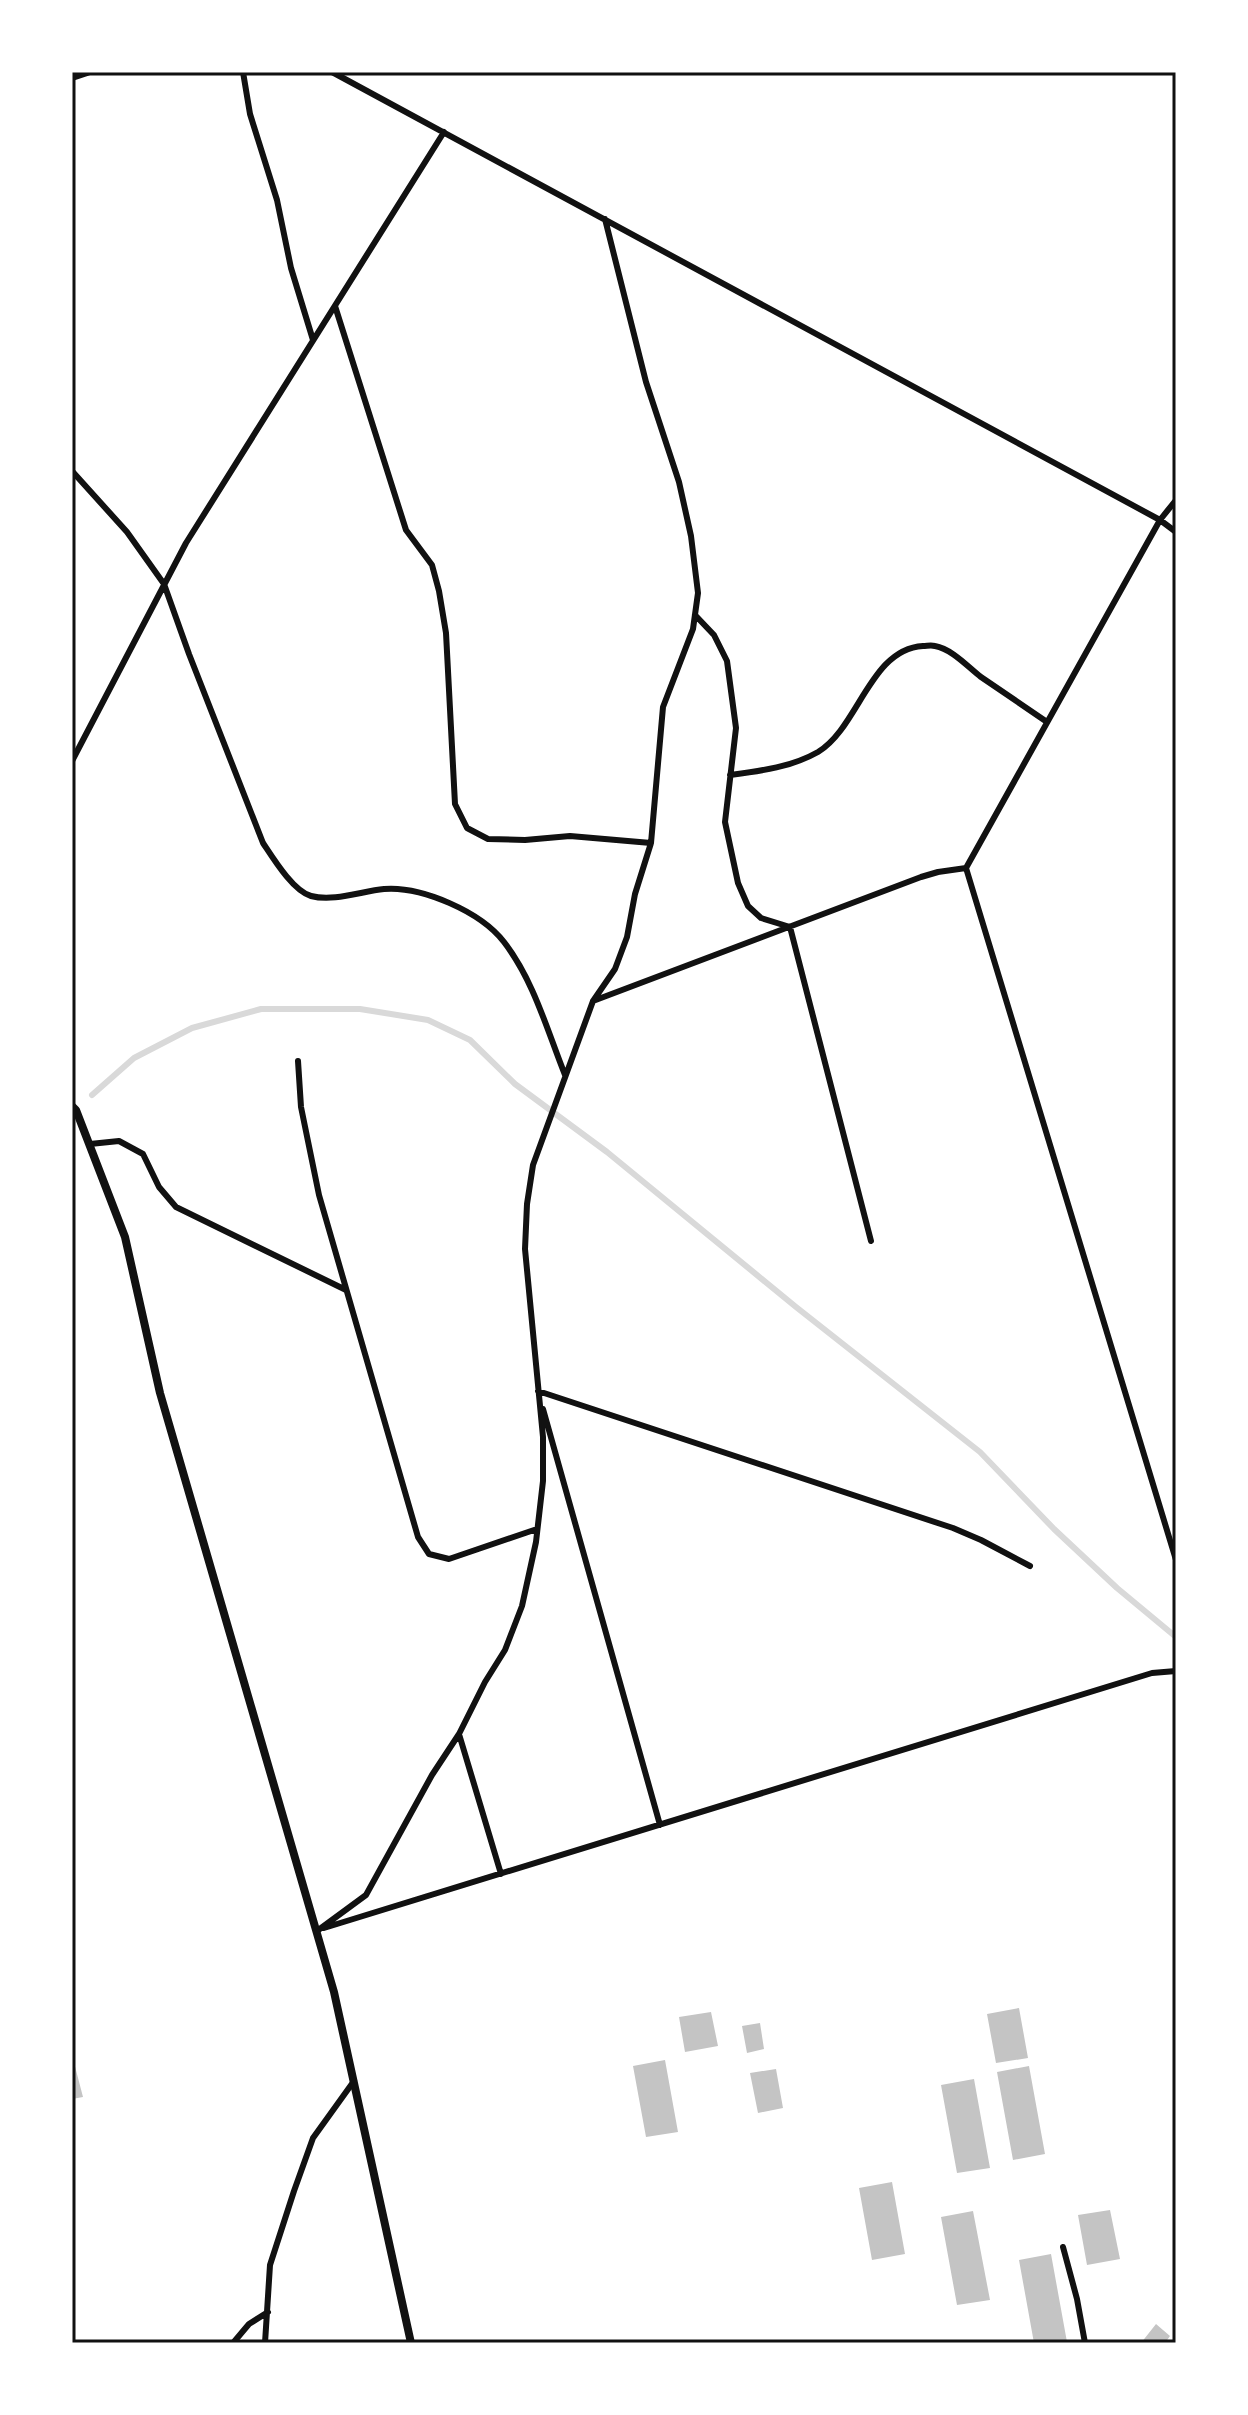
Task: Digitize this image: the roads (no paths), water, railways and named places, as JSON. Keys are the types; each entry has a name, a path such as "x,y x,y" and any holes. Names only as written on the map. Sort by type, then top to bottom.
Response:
{"street":[{"path":"72,77 87,72"},
{"path":"72,1106 90,1144 125,1237 160,1393 334,1992 411,2343"}],"lane":[{"path":"243,72 250,114 277,200 291,268 313,340"},
{"path":"332,72 1160,520 1176,532"},
{"path":"72,761 186,543 444,132"},
{"path":"317,1931 366,1895 505,1650 522,1606 543,1481 543,1437 525,1249 533,1165 593,1001 615,969 627,937 635,894 651,843 663,707 693,629 698,593 691,536 679,482 646,382 605,219"},
{"path":"335,306 406,530 432,565 439,591 446,633 455,804 467,828 488,839 570,836 651,843"},
{"path":"72,471 127,532 164,584 263,843 280,871 310,896 345,896 386,888 428,895 474,915 503,940 528,978 565,1076"},
{"path":"593,1001 921,877 966,868 976,855 998,808 1160,520 1176,500"},
{"path":"695,615 714,635 727,661 736,728 725,822 738,883 748,906 761,918 790,927"},
{"path":"730,775 768,770 820,751 841,729 895,655 913,647 935,646 946,652 1047,722"},
{"path":"966,868 1176,1560"},
{"path":"790,927 871,1241"},
{"path":"298,1061 301,1107 319,1195 418,1537 429,1554 449,1559 537,1529"},
{"path":"90,1144 119,1141 143,1154 159,1187 176,1207 346,1290"},
{"path":"538,1391 953,1528 1030,1566"},
{"path":"538,1391 660,1825"},
{"path":"1169,1537 1176,1529"},
{"path":"317,1931 1152,1673 1176,1671"},
{"path":"459,1734 501,1874"},
{"path":"265,2343 270,2265 299,2178 313,2138 354,2081"},
{"path":"1063,2247 1085,2343"},
{"path":"233,2343 249,2324 268,2312"}],"waterway":[{"path":"92,1095 134,1058 192,1028 261,1009 360,1009 428,1020 470,1040 515,1084 607,1152 980,1452 1054,1529 1117,1588 1176,1637"}]}
